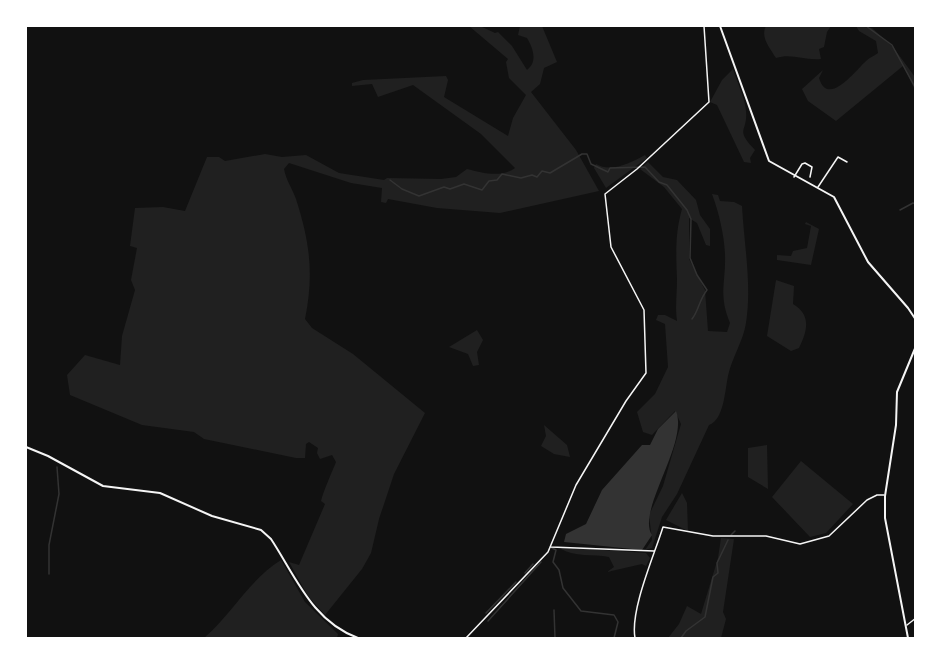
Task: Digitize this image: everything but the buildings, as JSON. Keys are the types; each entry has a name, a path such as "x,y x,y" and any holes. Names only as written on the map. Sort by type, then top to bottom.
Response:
{"street":[{"path":"466,639 550,547 576,485 626,400 646,373 645,310 611,248 605,194 643,164 709,102 704,26"},
{"path":"720,26 766,157 777,167 834,197 867,262 908,308 915,320"},
{"path":"818,188 838,157 847,162"},
{"path":"794,177 802,164 812,167 810,177"},
{"path":"908,639 885,519 885,496 896,426 897,392 915,346"},
{"path":"26,447 48,456 103,486 148,490 212,516 261,530 271,539 319,614 336,630 358,639"},
{"path":"634,639 635,622 651,558 663,527 669,526 693,534 732,537 766,536 800,544 829,536 873,496 885,496"},
{"path":"554,538 559,546"},
{"path":"550,547 654,551"},
{"path":"647,552 651,558"},
{"path":"906,625 915,618"}],"shaded area":[{"path":"469,26 480,26 495,33 498,32 512,46 527,70 532,63 533,55 527,38 518,35 520,26 542,26 557,62 544,68 540,84 531,92 576,150 599,191 500,213 437,208 388,199 386,203 381,202 382,188 351,183 289,163 284,169 296,199 307,244 310,273 305,319 312,328 353,354 425,413 394,474 379,519 371,553 362,569 325,615 308,596 289,562 299,565 325,504 321,501 336,462 332,455 320,459 317,453 318,448 309,442 306,444 305,458 296,458 204,439 194,432 142,425 70,395 67,375 85,355 120,365 122,336 135,290 131,280 137,248 130,246 135,208 163,207 185,211 207,157 219,157 225,161 265,154 282,157 306,155 339,173 384,180 387,178 441,179 456,177 467,169 498,174 515,168 481,134 413,85 378,97 372,84 352,86 352,83 363,80 446,76 448,80 444,97 508,136 513,118 526,95 509,78 506,62 508,59"},
{"path":"766,26 831,26 827,32 824,47 819,49 821,59 815,59 788,56 776,58 765,38"},
{"path":"856,26 872,28 893,47 915,77 915,90 903,66 836,121 808,101 802,89 823,70 819,78 823,86 829,89 835,88 878,53 876,41 859,31"},
{"path":"733,69 745,106 746,118 743,134 755,150 750,158 751,163 744,162 717,105 710,102 722,80"},
{"path":"645,155 647,158 606,188 594,168 596,164 608,168 620,166"},
{"path":"648,162 663,177 677,180 696,200 700,215 710,229 710,246 706,245 697,223 689,218 689,259 705,290 708,331 727,332 730,323 723,296 724,239 712,194 718,195 720,201 734,202 742,206 748,309 745,330 730,369 721,411 714,422 709,425 677,494 662,517 652,548 645,550 652,540 649,515 663,486 681,424 675,411 652,435 643,432 637,412 655,394 668,367 665,324 656,320 658,315 665,315 677,321 676,244 682,209 664,187 640,169"},
{"path":"806,222 819,229 811,265 777,260 777,255 791,256 793,251 807,248 811,226 805,224"},
{"path":"776,280 794,286 793,304 803,313 805,319 806,330 802,342 799,348 791,351 767,336"},
{"path":"477,330 483,340 477,352 479,365 473,366 468,354 449,347"},
{"path":"676,411 678,425 675,440 651,510 649,524 652,535 642,550 564,542 566,534 586,524 602,490 642,445 650,445 658,429"},
{"path":"544,425 567,445 570,457 554,454 541,446 546,436"},
{"path":"767,445 768,489 748,477 748,448"},
{"path":"801,461 853,504 826,533 810,537 772,497"},
{"path":"682,493 687,503 688,531 666,520"},
{"path":"721,538 734,539 723,612 726,619 721,638 668,638 679,624 687,606 701,614 718,558"},
{"path":"563,547 646,553 650,558 646,566 642,564 607,572 614,567 609,557 572,553 561,549"},
{"path":"281,560 305,602 338,634 337,638 204,638 259,577"}],"waterway":[{"path":"866,26 892,45 916,89"},
{"path":"390,180 402,189 419,196 444,187 450,189 464,184 482,190 489,181 497,180 502,174 521,178 532,175 537,177 542,171 550,173 582,154 587,154 591,164 608,172 610,168 645,167 659,182 667,185 687,210 691,219 690,258 707,290 692,319"},
{"path":"900,210 913,203 916,204"},
{"path":"49,574 49,545 59,494 57,467"},
{"path":"731,535 735,531"},
{"path":"681,638 686,631 705,617 713,577 718,573 717,563 728,540"},
{"path":"552,548 556,550 553,562 559,570 563,588 581,611 614,615 618,622 614,638"},
{"path":"488,621 541,562"},
{"path":"525,573 533,564"},
{"path":"486,613 516,582"},
{"path":"554,610 555,638"}]}
